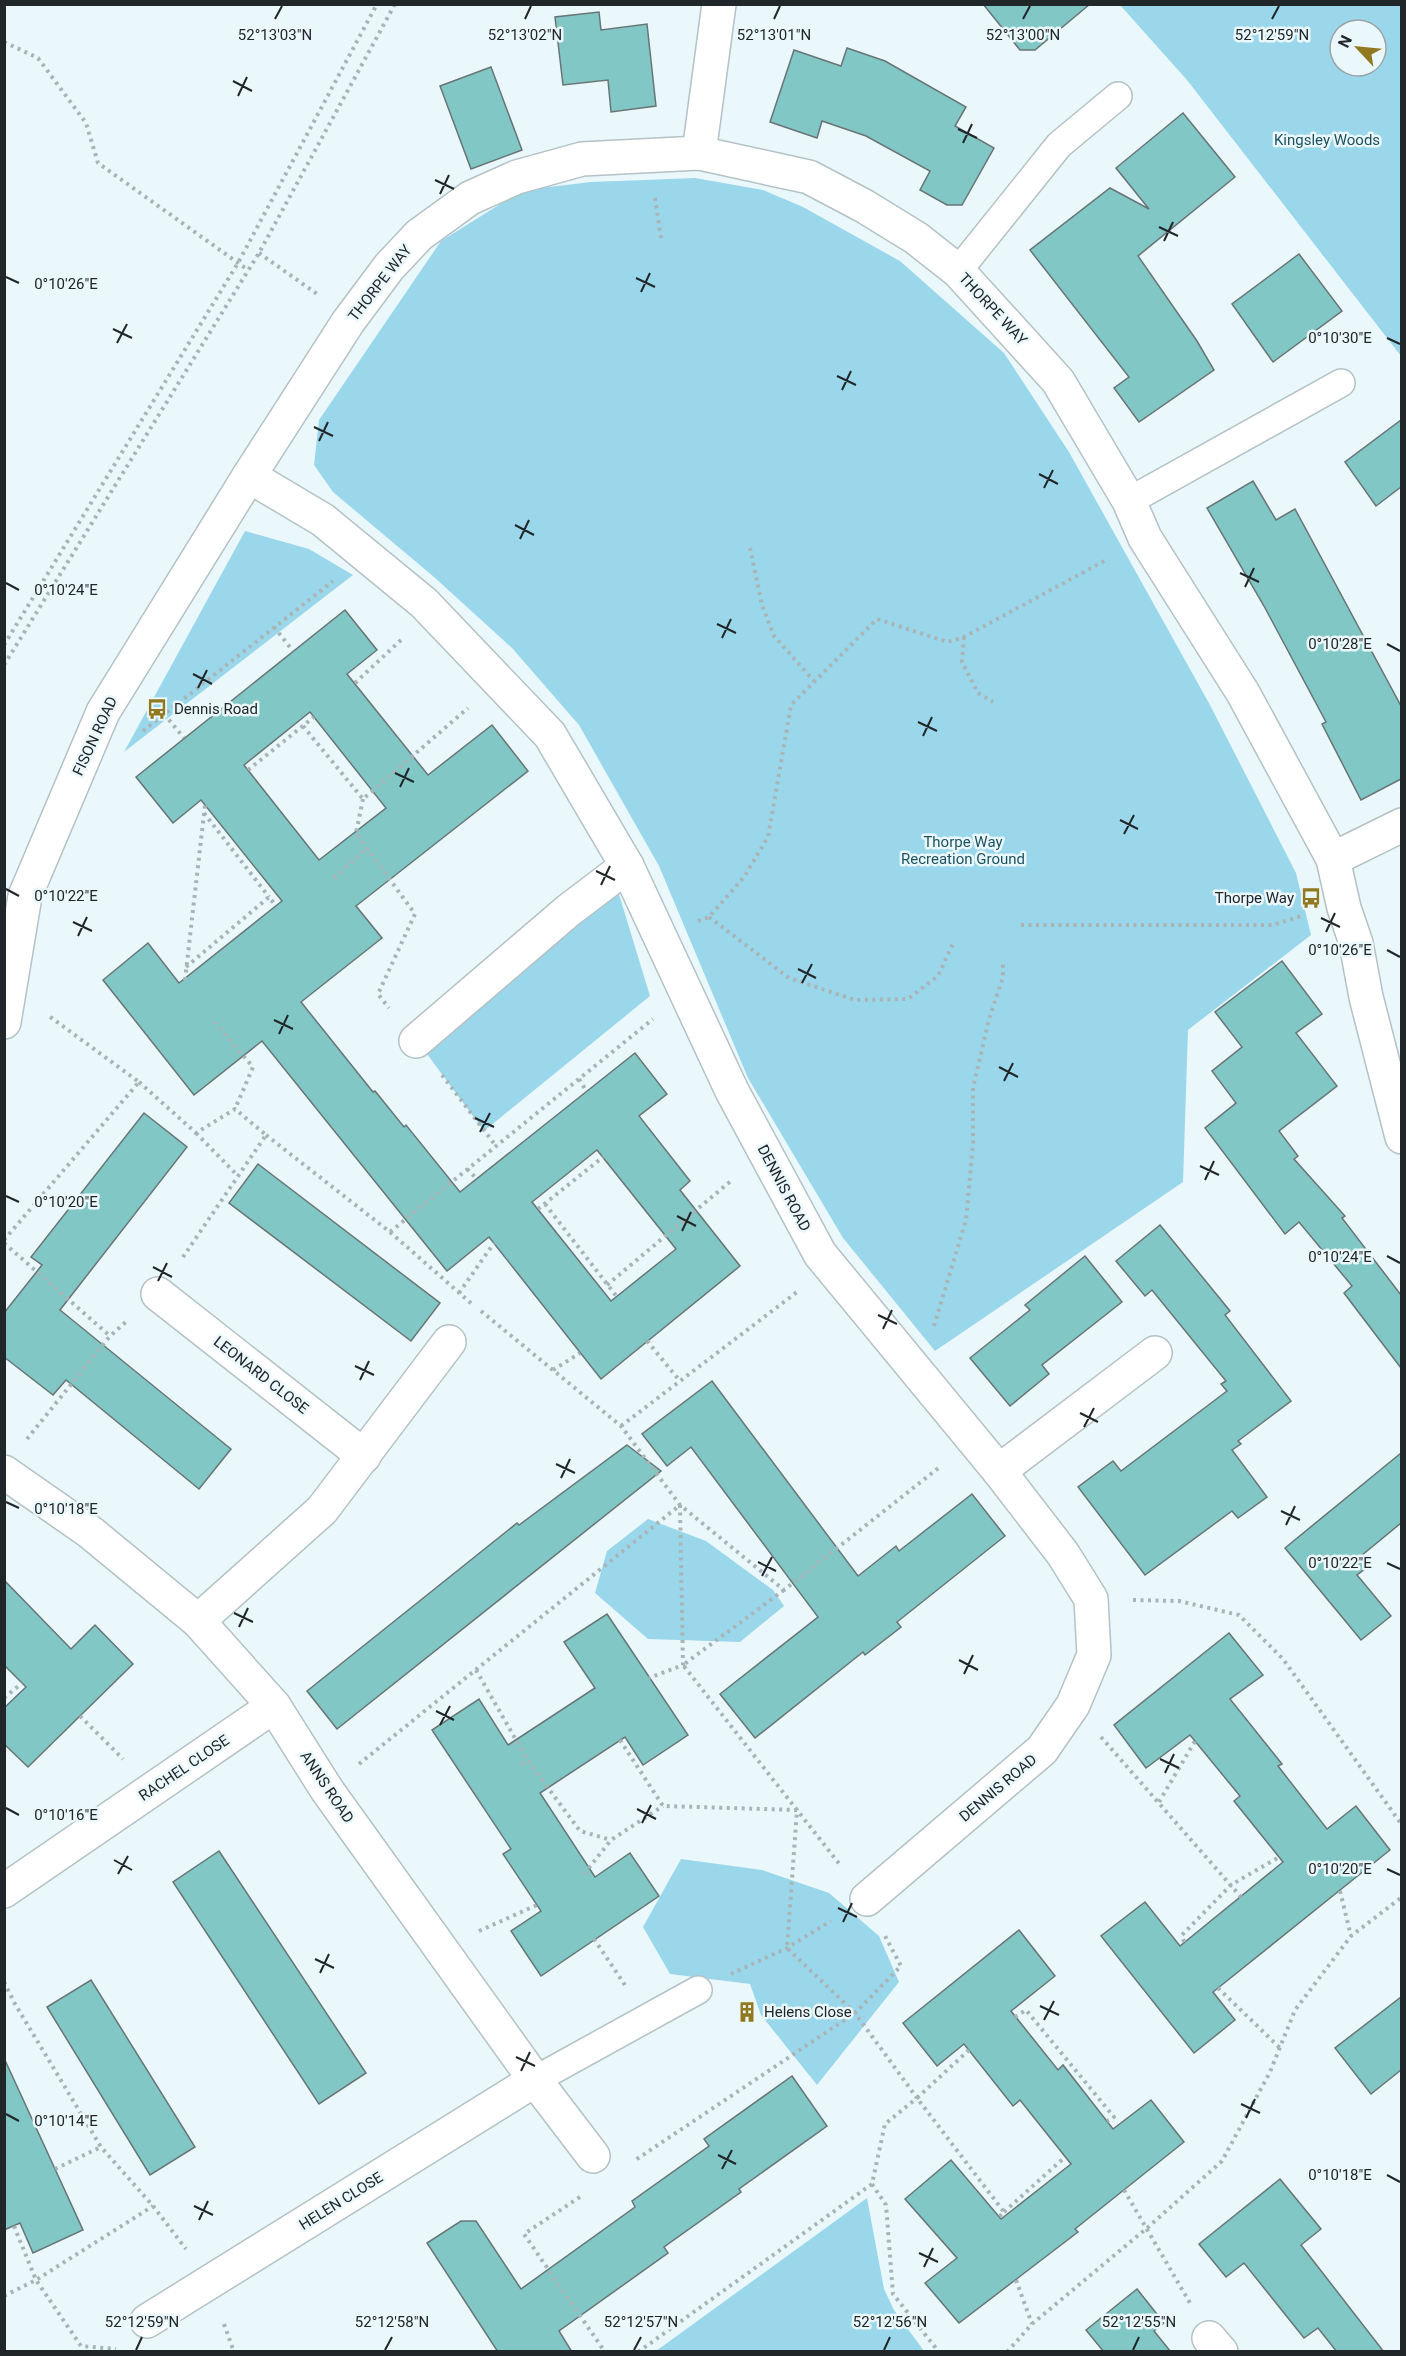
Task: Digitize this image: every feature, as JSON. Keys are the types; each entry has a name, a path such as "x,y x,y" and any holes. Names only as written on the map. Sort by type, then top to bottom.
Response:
{"street":[{"path":"699,153 719,4"},
{"name":"THORPE WAY","path":"249,476 348,322 389,267 419,235 470,198 517,177 582,159 699,153 809,177 864,206 916,238 958,271 1058,381 1129,501 1145,538 1243,693 1333,860 1356,943 1366,997 1401,1137"},
{"name":"DENNIS ROAD","path":"249,476 324,520 432,610 550,735 627,866 732,1091 820,1254 999,1471 1063,1554 1091,1599 1094,1655 1073,1705 1042,1750 867,1899"},
{"name":"FISON ROAD","path":"5,1016 25,896 103,712 249,476"},
{"path":"1333,860 1401,825"},
{"path":"416,1041 569,910 627,866"},
{"name":"LEONARD CLOSE","path":"158,1294 364,1456"},
{"path":"198,1621 322,1510 449,1342"},
{"path":"999,1471 1155,1353"},
{"name":"ANNS ROAD","path":"4,1472 90,1532 198,1621 274,1707 327,1790 535,2080 594,2156"},
{"name":"RACHEL CLOSE","path":"4,1891 274,1707"},
{"name":"HELEN CLOSE","path":"147,2321 535,2080"}],"lane":[{"path":"958,271 1059,145 1118,96"},
{"path":"1129,501 1341,383"},
{"path":"535,2080 698,1990"}],"path":[{"path":"4,645 238,263 377,4"},
{"path":"4,666 259,253 395,4"},
{"path":"4,42 38,58 86,123 98,163 248,270"},
{"path":"259,253 330,304 348,322"},
{"path":"661,935 709,917 744,877 768,837 791,705 876,619 948,642 964,637 1145,538"},
{"path":"750,548 762,604 774,636 814,681"},
{"path":"137,735 367,555"},
{"path":"355,683 432,610"},
{"path":"274,627 293,651"},
{"path":"964,637 962,662 978,693 993,702"},
{"path":"496,1146 378,994 415,914 356,833 363,799 499,681"},
{"path":"164,714 184,738"},
{"path":"248,770 314,717"},
{"path":"303,726 363,799"},
{"path":"185,980 205,805"},
{"path":"204,813 276,906"},
{"path":"334,878 367,848"},
{"path":"185,968 269,897"},
{"path":"1021,925 1273,925 1343,902"},
{"path":"709,917 789,978 855,1000 908,999 938,976 954,941"},
{"path":"912,1367 929,1343 966,1220 973,1144 973,1088 989,1019 1004,977 1003,964"},
{"path":"390,1232 687,992"},
{"path":"5,1016 40,1010 140,1082 4,1242 110,1336"},
{"path":"214,1022 253,1067 235,1109"},
{"path":"579,1079 587,1092"},
{"path":"196,1133 238,1176"},
{"path":"266,1135 390,1232 459,1293 621,1426 680,1505 784,1590"},
{"path":"607,1285 765,1153"},
{"path":"538,1209 603,1156"},
{"path":"467,1169 477,1179"},
{"path":"544,1204 617,1297"},
{"path":"459,1293 494,1244"},
{"path":"621,1426 831,1267"},
{"path":"647,1341 680,1382"},
{"path":"553,1371 580,1353"},
{"path":"649,1678 683,1665 784,1590 973,1441"},
{"path":"631,2163 855,2013 901,1966 867,1899 683,1665 680,1505"},
{"path":"327,1790 680,1505"},
{"path":"1091,1599 1179,1601 1239,1615 1283,1659 1401,1825"},
{"path":"476,1670 528,1761 580,1831 611,1839"},
{"path":"4,1698 22,1683"},
{"path":"1073,1705 1241,1896"},
{"path":"80,1716 154,1789"},
{"path":"620,1740 663,1806"},
{"path":"1159,1802 1195,1741"},
{"path":"521,1764 528,1761"},
{"path":"584,1874 611,1839 663,1806 797,1809"},
{"path":"787,1948 797,1809"},
{"path":"1184,1942 1182,1935 1231,1885 1279,1857"},
{"path":"1340,1891 1351,1936"},
{"path":"1007,2352 1032,2324 1147,2228 1222,2161 1270,2072 1295,2010 1351,1936 1401,1897"},
{"path":"698,1990 787,1948 867,1899"},
{"path":"440,1948 537,1905"},
{"path":"594,1939 648,2018"},
{"path":"787,1948 855,2013 1004,2212"},
{"path":"4,1982 101,2147 153,2206 211,2282"},
{"path":"1218,1988 1280,2048"},
{"path":"1015,2017 1026,2010 1114,2117 1107,2121"},
{"path":"638,2352 872,2184 885,2124 969,2050"},
{"path":"55,2169 101,2147"},
{"path":"999,2217 1065,2157"},
{"path":"872,2184 886,2205 893,2294 939,2352"},
{"path":"1124,2190 1215,2345"},
{"path":"582,2195 524,2234 605,2352"},
{"path":"4,2296 36,2280 153,2206"},
{"path":"14,2226 36,2280 81,2346 124,2350"},
{"path":"1016,2280 1032,2324"}],"green space":[{"name":"Kingsley Woods","path":"1120,5 1401,5 1401,356 1187,80"},
{"name":"Thorpe Way Recreation Ground","path":"695,178 763,190 803,207 900,261 1004,353 1069,452 1210,705 1296,873 1311,935 1188,1030 1183,1182 935,1351 843,1238 748,1078 659,866 579,725 512,648 434,577 333,492 314,465 319,420 441,241 523,190 591,182"},
{"path":"245,531 309,549 353,575 124,752"},
{"path":"618,891 650,996 484,1131 427,1054"},
{"path":"648,1519 706,1541 773,1590 784,1606 740,1642 648,1639 595,1593 607,1551"},
{"path":"681,1859 762,1870 829,1893 879,1936 899,1982 817,2085 761,2015 750,1984 670,1974 643,1927"},
{"path":"867,2198 884,2289 894,2310 924,2351 656,2351"}],"building":[{"path":"983,4 1090,4 1035,50 1020,50"},
{"path":"599,12 601,30 647,24 656,106 611,112 608,80 563,85 555,17"},
{"path":"847,48 885,61 966,107 955,126 994,148 962,205 947,205 920,190 930,171 866,136 822,121 817,138 770,122 794,50 841,66"},
{"path":"491,67 522,150 471,169 440,86"},
{"path":"1183,113 1235,177 1138,256 1197,341 1214,370 1139,422 1114,388 1129,377 1030,250 1110,188 1149,209 1116,168"},
{"path":"1299,254 1342,311 1273,362 1232,304"},
{"path":"1401,420 1401,487 1376,506 1345,462"},
{"path":"1253,481 1276,520 1295,509 1401,706 1401,779 1361,800 1322,724 1326,722 1264,606 1207,508"},
{"path":"345,610 377,650 347,674 428,775 492,725 528,771 356,906 382,938 301,1002 373,1092 375,1091 404,1127 406,1125 460,1192 635,1053 667,1094 639,1116 690,1181 680,1190 740,1266 601,1379 489,1237 447,1271 262,1041 194,1095 103,980 148,943 179,983 282,901 201,800 173,823 136,777","holes":["310,712 386,808 319,860 244,765","597,1150 676,1249 611,1301 532,1202"]},
{"path":"1282,961 1322,1014 1296,1033 1337,1086 1279,1131 1298,1156 1294,1159 1345,1216 1342,1218 1401,1295 1401,1368 1344,1293 1352,1286 1299,1222 1285,1234 1205,1128 1236,1103 1212,1071 1242,1047 1215,1012"},
{"path":"144,1113 187,1147 60,1310 231,1449 199,1489 66,1380 53,1395 4,1357 4,1313 42,1265 31,1257"},
{"path":"258,1164 440,1303 411,1341 229,1203"},
{"path":"1160,1225 1230,1311 1225,1315 1291,1401 1238,1441 1241,1444 1232,1450 1267,1497 1238,1518 1232,1511 1145,1575 1078,1487 1113,1461 1121,1471 1227,1391 1221,1384 1226,1381 1152,1290 1145,1296 1116,1261"},
{"path":"1085,1256 1122,1302 1042,1365 1049,1374 1010,1406 970,1358 1030,1310 1025,1305"},
{"path":"712,1381 858,1576 896,1546 899,1551 972,1494 1005,1536 897,1622 901,1627 865,1655 863,1652 755,1738 720,1694 818,1617 691,1447 667,1466 642,1434"},
{"path":"627,1445 661,1471 337,1729 307,1691 517,1523 519,1525"},
{"path":"1401,1453 1401,1523 1361,1556 1369,1566 1357,1575 1391,1616 1361,1640 1285,1548"},
{"path":"4,1580 71,1649 95,1625 133,1664 28,1767 4,1744 4,1708 26,1687 4,1665"},
{"path":"607,1614 688,1735 643,1765 625,1737 540,1793 595,1877 630,1853 659,1896 541,1976 511,1931 541,1911 503,1854 511,1849 432,1730 479,1699 508,1745 595,1688 564,1642"},
{"path":"1229,1633 1263,1675 1230,1699 1282,1764 1278,1766 1327,1829 1356,1806 1390,1850 1213,1992 1235,2020 1194,2053 1101,1936 1145,1902 1180,1946 1283,1862 1234,1801 1240,1796 1190,1735 1146,1768 1114,1725"},
{"path":"219,1851 366,2073 319,2104 173,1882"},
{"path":"1019,1930 1055,1976 1011,2011 1058,2070 1063,2065 1113,2129 1151,2100 1184,2142 1075,2229 1078,2232 959,2323 925,2283 957,2258 905,2199 951,2160 1001,2219 1071,2164 1020,2100 1013,2106 964,2044 937,2066 903,2023"},
{"path":"91,1980 195,2147 150,2175 47,2007"},
{"path":"1401,1997 1401,2070 1371,2094 1335,2048"},
{"path":"4,2058 83,2230 33,2253 20,2223 4,2230"},
{"path":"792,2076 827,2126 739,2189 741,2192 664,2247 668,2253 559,2331 572,2352 498,2352 427,2243 461,2221 476,2221 521,2289 635,2207 632,2201 709,2146 704,2139"},
{"path":"1280,2179 1321,2229 1301,2245 1384,2352 1337,2352 1318,2328 1304,2338 1244,2263 1226,2277 1199,2244"},
{"path":"1137,2289 1164,2323 1154,2331 1171,2352 1104,2352 1086,2330"}],"place":[{"name":"Dennis Road","path":"157,709"},
{"name":"Thorpe Way","path":"1311,898"},
{"name":"Helens Close","path":"747,2012"}]}
